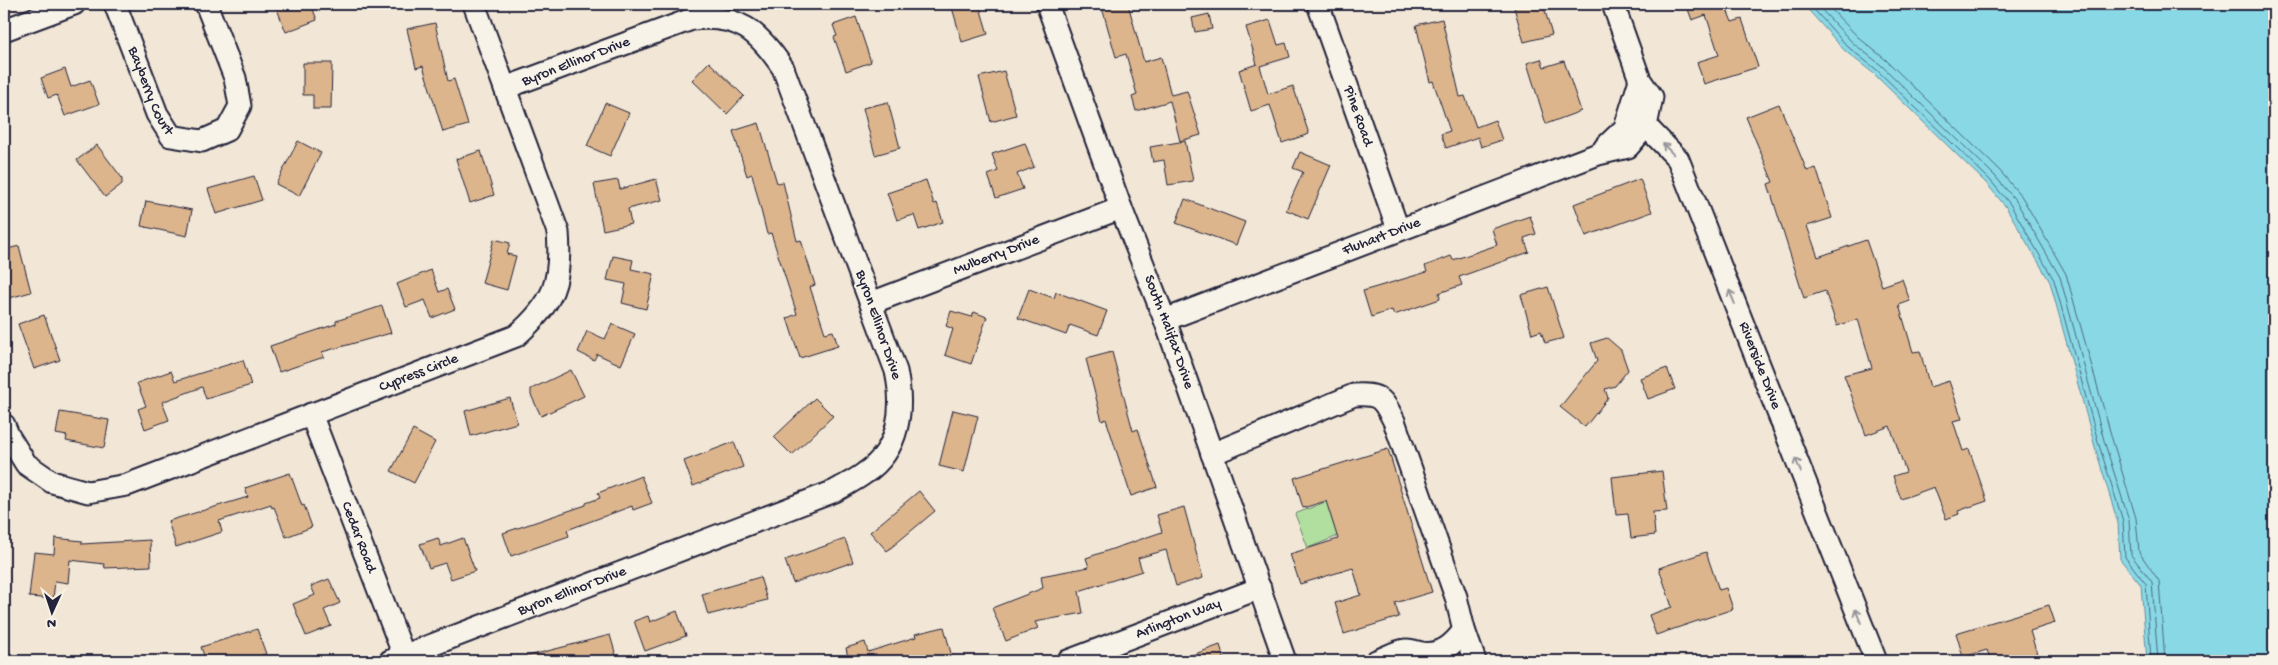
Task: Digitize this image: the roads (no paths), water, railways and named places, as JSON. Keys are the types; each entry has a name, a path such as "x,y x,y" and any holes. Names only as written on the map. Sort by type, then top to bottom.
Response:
{"street":[{"path":"4,30 74,4"},
{"name":"Bayberry Court","path":"115,4 157,114 171,136 202,141 227,130 240,106 235,78 206,4"},
{"name":"Cypress Circle","path":"4,425 26,464 52,482 88,492 127,485 516,336 538,317 554,289 561,262 558,232 474,4"},
{"name":"South Halifax Drive","path":"1048,4 1121,208 1165,320 1285,661"},
{"name":"Pine Road","path":"1318,4 1398,229"},
{"path":"1612,4 1640,80 1652,97 1646,126"},
{"name":"Byron Ellinor Drive","path":"400,659 835,491 867,472 885,454 896,433 900,391 896,371 783,68 769,47 754,33 734,20 710,17 692,19 505,88"},
{"name":"Fluhart Drive","path":"1598,154 1625,128 1640,80"},
{"name":"Fluhart Drive","path":"1165,320 1398,229 1598,154 1628,147 1646,126"},
{"name":"Riverside Drive","path":"1646,126 1678,159 1876,661"},
{"name":"Mulberry Drive","path":"871,303 1121,208"},
{"path":"1212,454 1354,395 1371,394 1385,403 1394,422 1456,597 1464,630 1475,661"},
{"name":"Cedar Road","path":"311,414 400,659"},
{"name":"Arlington Way","path":"1068,661 1260,588"},
{"path":"1376,661 1407,649 1427,654 1437,653 1452,645 1464,630"}],"water":[{"path":"1803,4 2274,4 2274,661 2147,661 2141,585 2120,559 2118,523 2050,282 2006,207 1986,183 1873,73 1845,51"}]}
